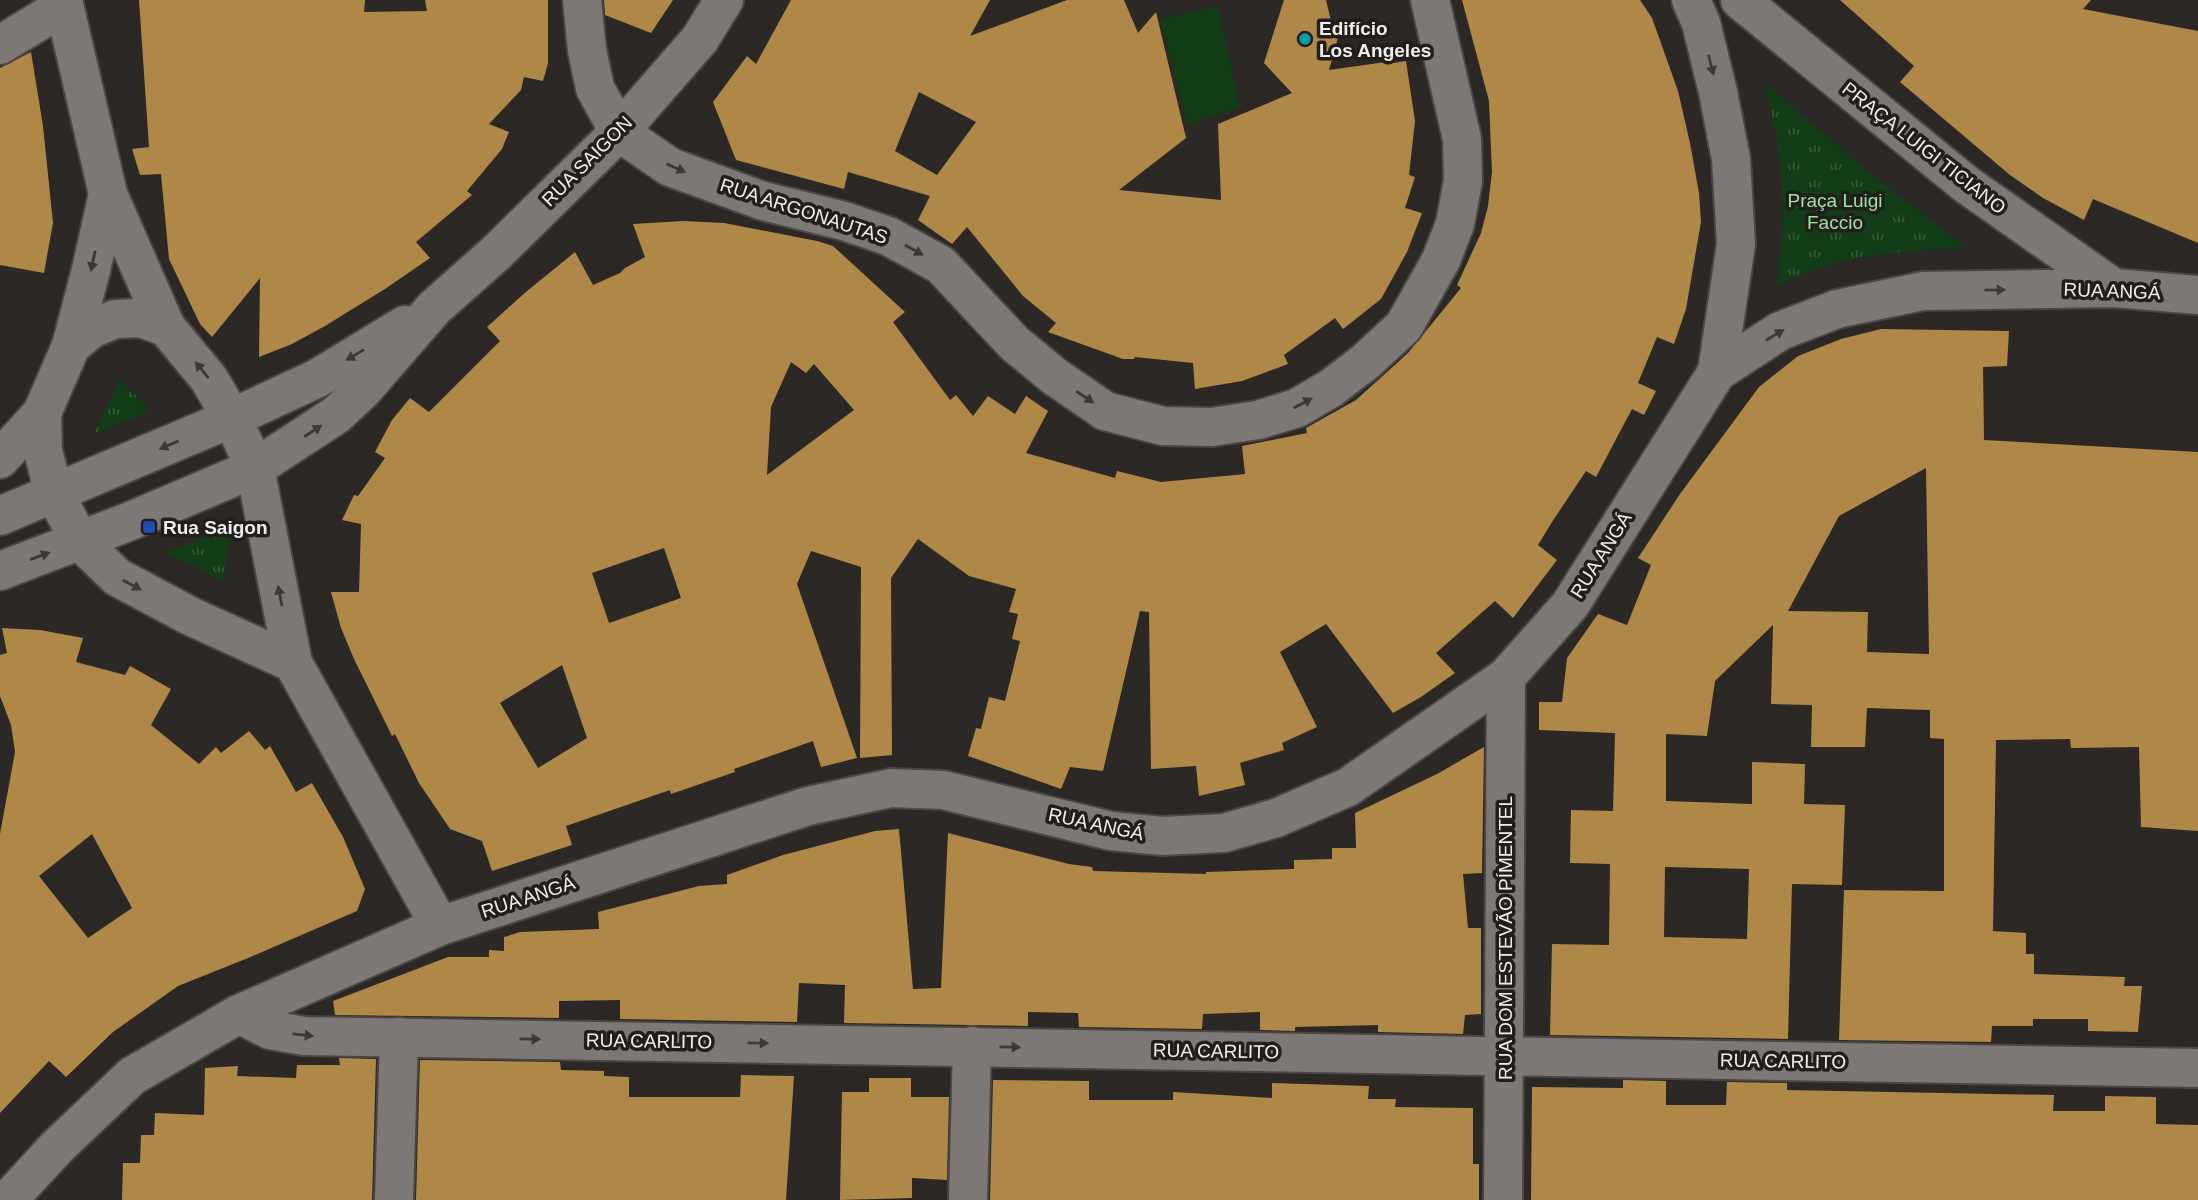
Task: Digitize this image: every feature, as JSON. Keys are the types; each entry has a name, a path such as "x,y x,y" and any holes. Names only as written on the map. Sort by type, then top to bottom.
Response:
{"street":[{"path":"582,0 587,50 595,88 619,132"},
{"name":"RUA SAIGON","path":"0,571 256,468 336,415 363,390 434,308 496,253 619,132 699,39 724,0"},
{"name":"RUA ARGONAUTAS","path":"619,132 670,167 763,201 844,220 888,236 941,265 1014,343 1054,376 1105,411 1163,426 1212,427 1258,420 1297,408 1331,388 1366,362 1404,326 1441,260 1455,224 1463,181 1462,139 1430,0"},
{"path":"1691,0 1701,23 1718,92 1731,171 1736,244 1717,372"},
{"name":"PRAÇA LUIGI TICIANO","path":"1740,0 1967,185 2114,288"},
{"path":"0,45 63,3 108,194 166,327 209,379 232,418 256,468 293,663 440,926"},
{"path":"0,459 42,413 71,346 108,194"},
{"name":"RUA ANGÁ","path":"8,1200 57,1147 132,1076 239,1014 440,926 808,806 891,788 943,790 1111,831 1162,836 1224,833 1276,818 1348,787 1506,677 1570,605 1717,372 1780,331 1837,309 1923,291 2114,288 2198,295"},
{"name":"RUA SAIGON","path":"0,516 232,418 318,378 434,308"},
{"path":"71,346 91,329 115,319 141,318 166,327"},
{"path":"42,413 43,451 54,493 80,541 117,577 190,616 293,663"},
{"name":"RUA DOM ESTEVÃO PÍMENTEL","path":"1503,1200 1506,677"},
{"name":"RUA CARLITO","path":"239,1014 270,1030 304,1036 2198,1068"},
{"path":"394,1200 399,1037"},
{"path":"968,1200 972,1046"}],"green space":[{"path":"1218,6 1240,107 1187,125 1160,19"},
{"name":"Praça Luigi Faccio","path":"1764,82 1862,167 1966,248 1869,256 1822,268 1777,286 1782,234 1782,184 1776,133"},
{"path":"120,379 150,411 94,434"},
{"path":"233,525 222,582 190,564 163,554"}],"building":[{"path":"139,0 365,0 364,12 427,11 425,0 548,0 548,63 543,81 524,77 521,90 489,124 509,132 502,149 467,191 472,195 416,242 430,258 325,326 292,344 259,357 260,278 212,337 200,324 169,259 161,174 140,175 132,149 149,147"},
{"path":"604,0 673,0 651,33 605,15"},
{"path":"791,0 990,0 970,36 1067,0 1124,0 1138,33 1156,12 1186,138 1119,190 1221,200 1218,124 1292,93 1264,63 1284,0 1326,0 1331,21 1339,34 1329,70 1406,61 1415,121 1409,175 1415,177 1405,208 1422,213 1407,252 1381,299 1343,329 1335,318 1284,355 1288,364 1242,381 1195,389 1193,363 1135,357 1123,359 1048,332 1056,323 1023,296 967,227 952,244 918,220 930,196 848,172 844,189 736,160 713,102 747,56 756,64","holes":["919,92 976,122 937,175 895,151"]},
{"path":"1462,0 1640,0 1652,18 1678,91 1699,193 1701,222 1686,309 1674,344 1657,337 1638,383 1656,391 1644,415 1632,409 1596,477 1586,471 1552,522 1538,545 1557,560 1513,618 1495,601 1436,653 1455,673 1421,697 1393,713 1326,624 1280,652 1317,727 1282,743 1284,750 1240,763 1245,785 1199,796 1196,766 1151,769 1149,612 1140,611 1103,771 1070,767 1061,789 968,756 976,728 981,729 989,697 1005,701 1020,641 1012,639 1018,614 1009,612 1016,589 969,576 918,539 891,578 892,755 860,758 861,567 811,551 797,584 857,758 821,767 813,741 734,769 735,772 671,794 670,790 566,826 572,845 492,871 482,841 450,829 419,783 395,734 392,736 341,628 331,592 359,592 361,524 342,520 354,495 358,496 385,458 375,452 392,420 410,398 429,412 500,341 487,327 575,252 593,285 620,273 645,257 633,224 683,221 724,223 833,246 905,312 893,322 950,400 956,395 973,416 988,396 1015,414 1026,396 1048,411 1026,453 1115,478 1117,471 1161,482 1245,474 1242,446 1307,433 1306,428 1356,400 1408,353 1461,288 1457,285 1481,233 1488,206 1492,172 1489,101","holes":["791,362 806,373 814,364 854,410 767,475 771,407","664,548 681,598 609,623 592,573","562,665 587,738 538,768 500,703"]},
{"path":"1840,0 2091,0 2083,9 2198,31 2198,243 2093,199 2084,220 2043,198 2010,175 1900,82 1914,66"},
{"path":"31,52 43,126 53,223 44,273 0,265 0,68"},
{"path":"1881,329 2009,331 2007,366 1983,367 1984,440 2198,452 2198,831 2141,827 2139,747 2071,748 2070,739 1996,740 1993,931 2026,933 2026,954 2034,954 2034,974 2125,977 2124,986 2142,986 2138,1032 2088,1031 2088,1019 2033,1019 2033,1026 1992,1026 1991,1042 1839,1040 1844,890 1944,891 1944,739 1930,738 1930,710 1867,708 1865,747 1811,747 1812,705 1771,704 1773,625 1715,681 1707,736 1666,734 1666,801 1752,804 1752,762 1805,764 1804,804 1845,805 1842,885 1792,884 1788,1039 1550,1035 1552,944 1609,945 1610,864 1570,863 1571,810 1613,811 1615,733 1539,730 1539,702 1562,702 1567,658 1598,614 1627,625 1651,565 1638,558 1680,494 1759,387 1798,356 1841,339","holes":["1926,468 1929,654 1867,652 1868,612 1788,611 1839,516","1665,867 1749,869 1747,939 1664,937"]},
{"path":"2,628 40,630 83,638 76,662 125,675 130,666 171,689 151,725 199,764 216,747 221,753 249,731 265,750 270,746 296,792 312,783 343,837 365,889 357,911 178,986 113,1032 66,1077 49,1061 0,1113 0,834 15,752 11,725 0,696 0,655 7,653","holes":["92,834 132,908 88,938 39,876"]},
{"path":"1484,747 1482,873 1463,874 1468,928 1481,928 1481,1014 1465,1015 1463,1034 1378,1032 1378,1025 1295,1027 1295,1031 1260,1030 1260,1012 1203,1014 1202,1029 1079,1027 1078,1013 1028,1012 1028,1026 844,1023 845,985 799,983 797,1022 620,1019 620,1000 559,1001 559,1018 335,1015 333,1001 448,957 489,957 489,950 504,951 504,937 520,932 599,929 598,912 699,886 727,884 727,875 783,855 875,831 899,829 913,989 941,988 948,833 1069,864 1092,867 1093,871 1206,874 1294,869 1294,860 1332,859 1332,848 1356,848 1355,813 1437,774"},
{"path":"339,1058 376,1059 372,1200 122,1200 123,1163 140,1163 141,1135 154,1135 155,1113 204,1115 205,1068 238,1066 237,1076 296,1078 297,1065 340,1065"},
{"path":"420,1060 560,1062 561,1070 604,1071 604,1076 629,1077 629,1097 740,1097 741,1075 794,1076 786,1200 416,1200"},
{"path":"869,1078 911,1078 911,1097 949,1097 947,1180 912,1178 912,1198 840,1200 842,1092 869,1092"},
{"path":"993,1080 1089,1081 1089,1100 1173,1100 1173,1092 1272,1098 1272,1083 1369,1086 1368,1099 1396,1099 1395,1107 1473,1108 1473,1164 1479,1164 1479,1200 990,1200"},
{"path":"1623,1080 1666,1081 1666,1105 1726,1105 1727,1082 1787,1083 1787,1090 2054,1095 2053,1111 2105,1111 2105,1096 2156,1097 2156,1124 2198,1125 2198,1200 1531,1200 1532,1087 1623,1088"}],"place":[{"name":"Edifício Los Angeles","path":"1305,39"},
{"name":"Rua Saigon","path":"149,527"}]}
